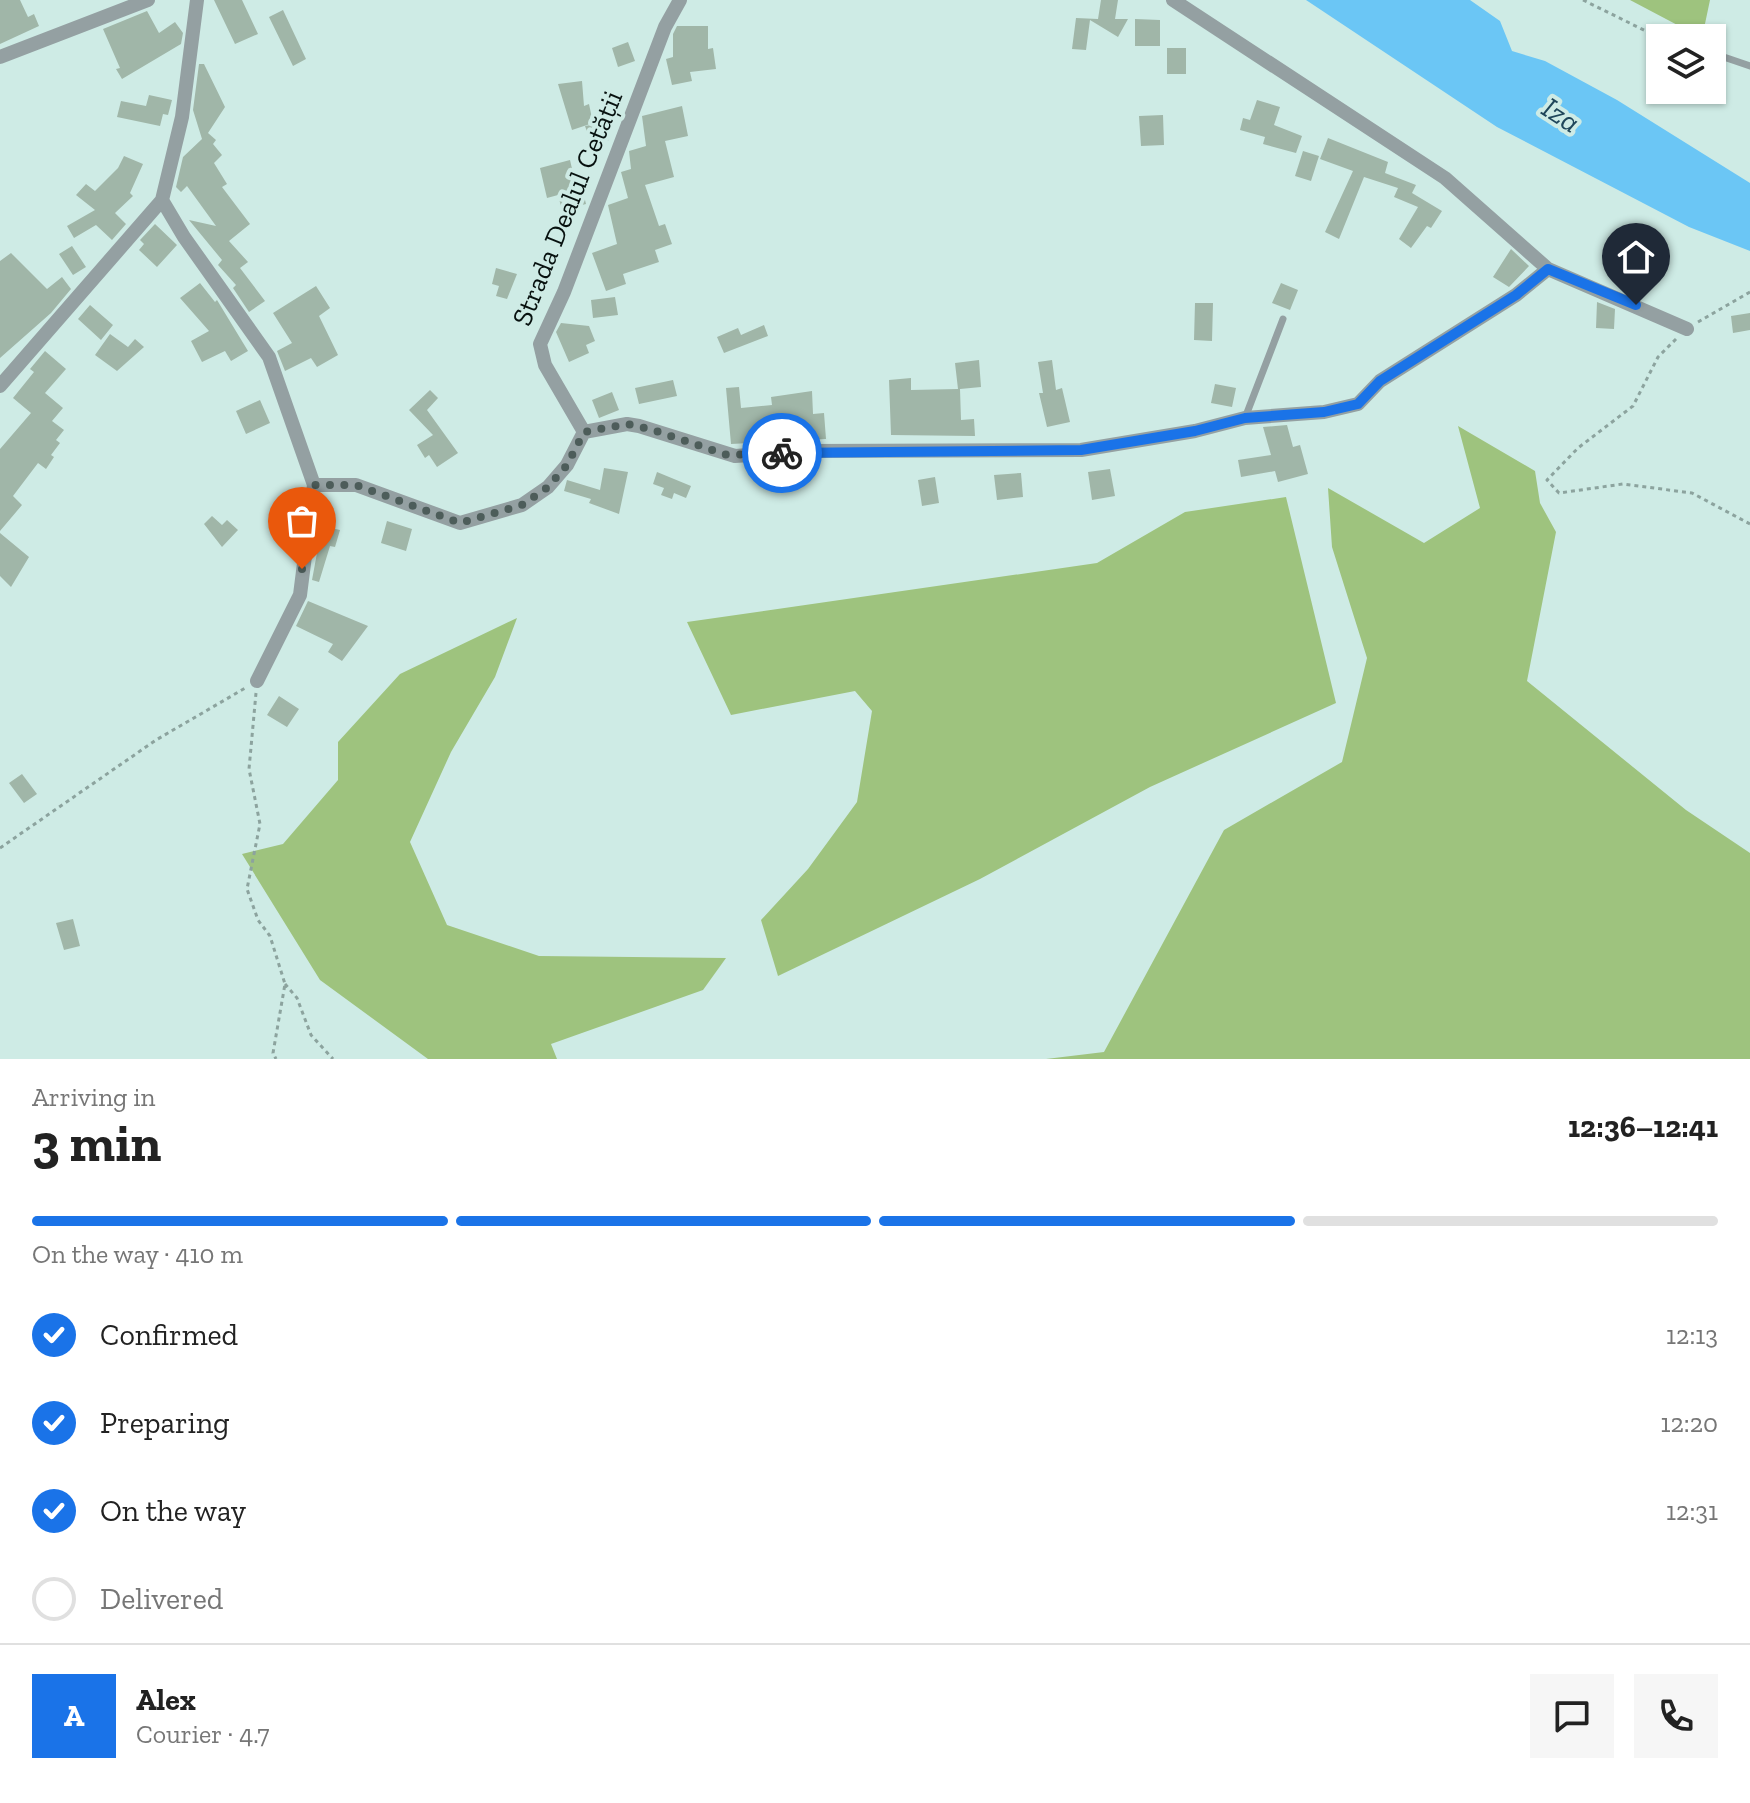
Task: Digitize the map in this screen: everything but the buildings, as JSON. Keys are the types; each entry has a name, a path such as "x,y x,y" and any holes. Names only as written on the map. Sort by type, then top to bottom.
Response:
{"street":[{"path":"0,57 148,0"},
{"path":"0,386 162,200 182,117 197,0"},
{"name":"Strada Dealul Cetății","path":"584,432 545,365 540,344 564,292 665,27 680,0"},
{"path":"1173,0 1445,178 1548,269 1687,329"},
{"path":"162,200 184,237 269,357 314,485 300,595 257,681"},
{"path":"314,485 356,485 460,523 522,505 548,487 567,465 584,432 627,424 735,456 807,451 1081,450 1195,431 1245,418 1324,412 1358,404 1380,381 1516,295 1548,269"}],"lane":[{"path":"1726,58 1750,66"},
{"path":"1245,418 1283,319"}],"path":[{"path":"1583,0 1646,31"},
{"path":"1750,292 1687,329 1658,357 1633,406 1578,448 1547,480 1559,493 1623,484 1692,493 1750,524"},
{"path":"0,848 156,740 257,681"},
{"path":"257,681 249,769 260,824 247,889 258,920 270,936 285,984 297,998 311,1035 333,1059"},
{"path":"276,1059 273,1053 285,984"}],"green space":[{"path":"1630,0 1710,0 1705,24 1675,24"},
{"path":"1458,426 1535,471 1540,503 1556,532 1527,681 1686,810 1750,853 1750,1059 1046,1059 1104,1052 1224,830 1342,762 1367,658 1332,547 1328,488 1424,543 1480,508"},
{"path":"1286,497 1336,703 1150,787 980,879 778,976 761,920 808,869 857,802 872,711 855,691 731,715 687,622 1097,563 1185,512"},
{"path":"517,618 495,677 451,752 410,842 447,925 539,956 726,958 703,990 551,1044 557,1059 428,1059 320,980 242,854 283,844 338,780 338,742 400,674"}],"water":[{"name":"Iza","path":"1306,0 1470,0 1500,21 1512,51 1545,61 1617,100 1750,183 1750,251 1689,227 1497,127"}],"way so far":[{"path":"302,569 314,485 356,485 460,523 522,505 548,487 567,465 584,432 627,424 727,455 782,453"}],"route":[{"path":"782,453 1081,450 1195,431 1245,418 1324,412 1358,404 1380,381 1516,295 1548,269 1636,305"}]}
